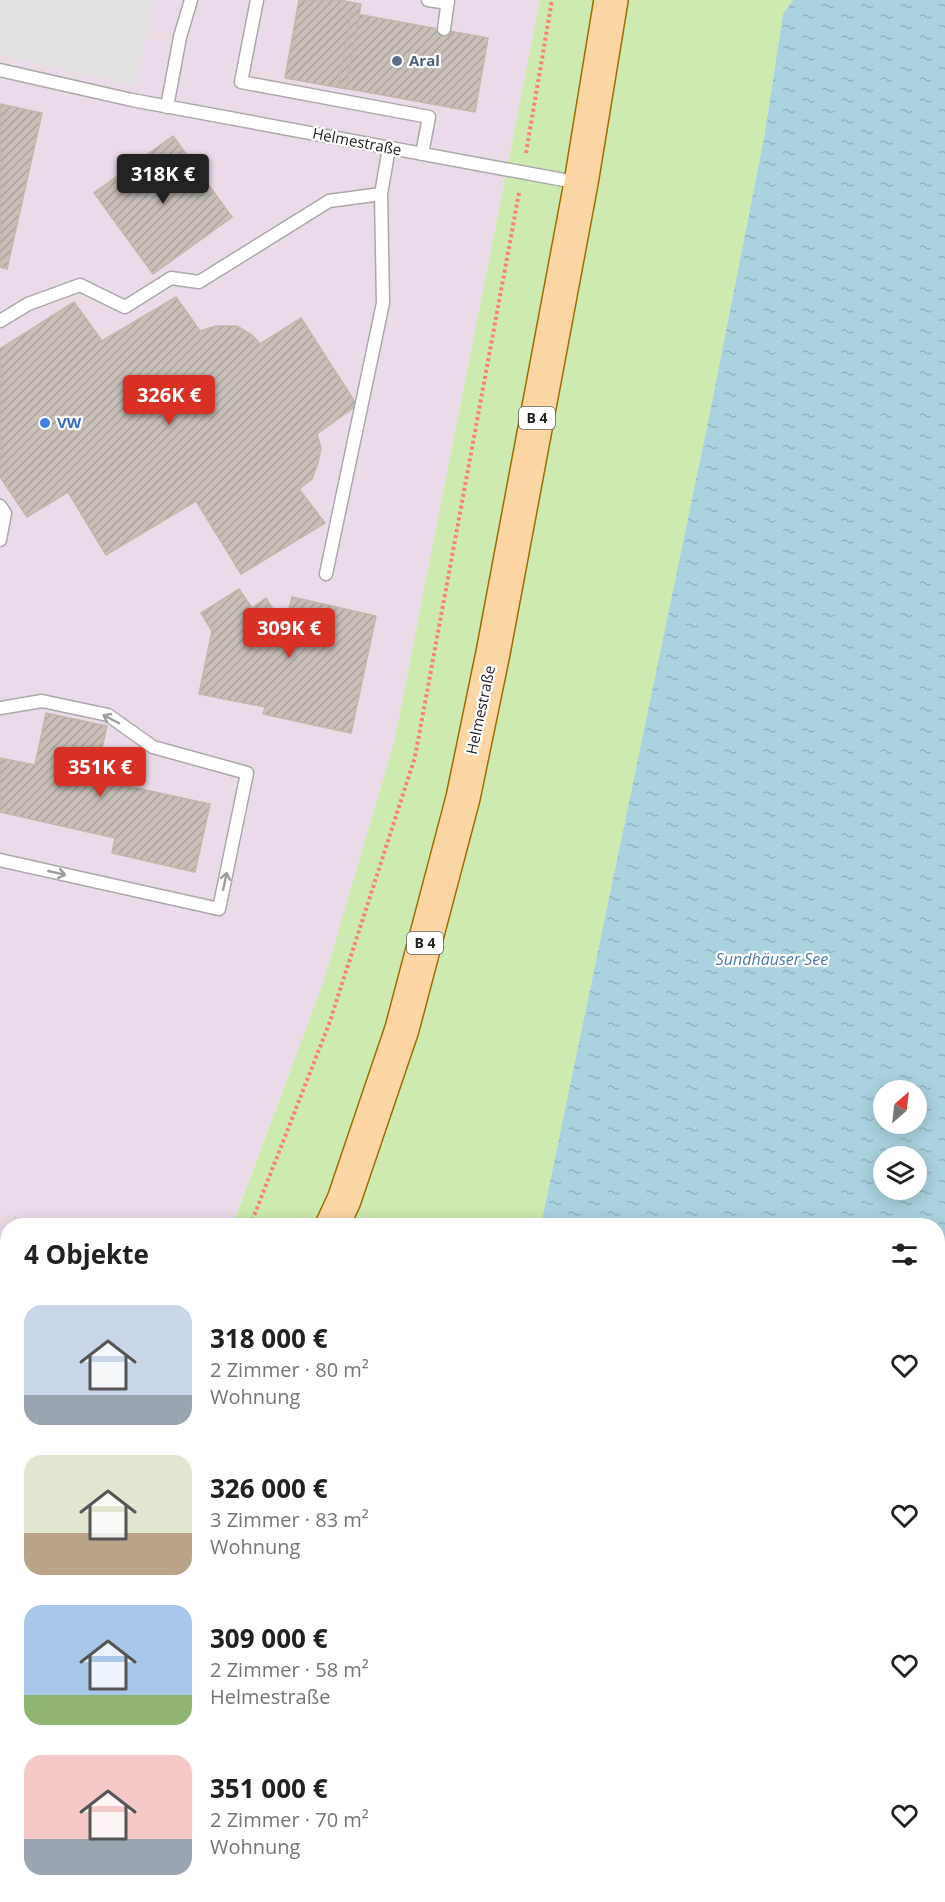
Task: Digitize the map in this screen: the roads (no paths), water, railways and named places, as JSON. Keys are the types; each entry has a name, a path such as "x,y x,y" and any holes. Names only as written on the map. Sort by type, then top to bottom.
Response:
{"main road":[{"name":"Helmestraße","path":"336,1218 344,1200 402,1029 463,798 493,653 581,183 611,0"}],"lane":[{"path":"167,107 180,37 191,0"},
{"path":"257,0 241,82 429,117"},
{"path":"428,0 448,2 444,29"},
{"name":"Helmestraße","path":"0,70 167,107 581,183"},
{"path":"422,154 431,104"},
{"path":"326,574 383,303 381,194 389,148"},
{"path":"0,321 28,304 80,285 125,307 171,278 199,282 328,201 381,194"},
{"path":"0,506 5,513 0,540"},
{"path":"0,708 42,701 108,715 153,747 247,773 219,909 0,860"}],"water":[{"name":"Sundhäuser See","path":"793,0 945,0 945,1218 542,1218 709,417 764,138 783,14"}],"place":[{"name":"Aral","path":"397,61"},
{"name":"VW","path":"45,423"}]}
